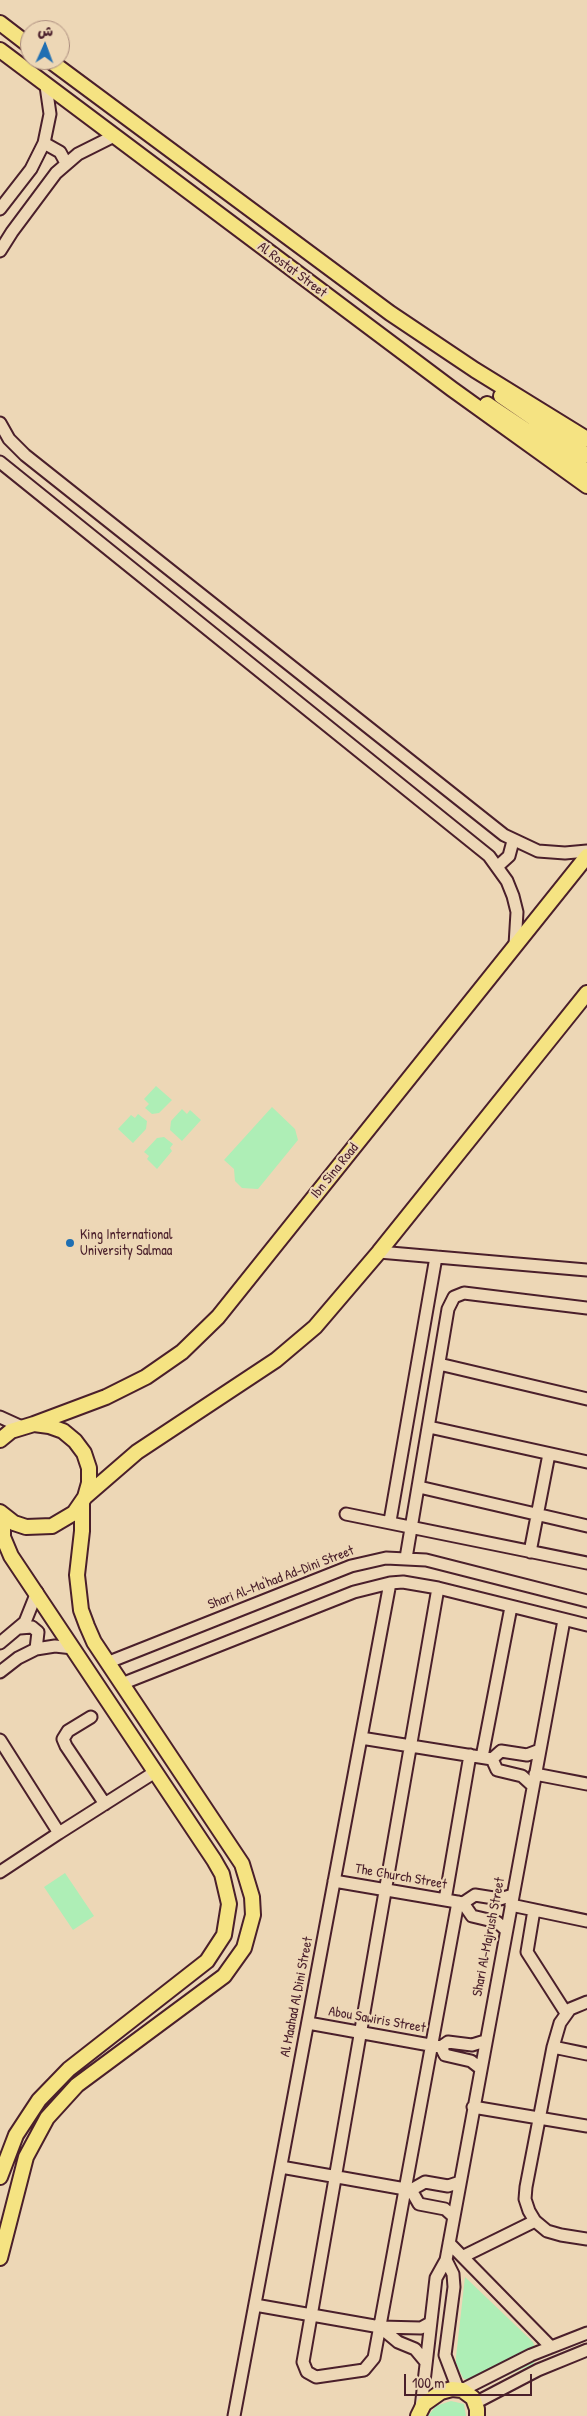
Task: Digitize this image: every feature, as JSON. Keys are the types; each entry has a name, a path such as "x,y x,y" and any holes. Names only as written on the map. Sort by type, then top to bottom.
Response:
{"main road":[{"path":"0,23 20,38"},
{"name":"Al Rostat Street","path":"0,50 452,389 587,486"},
{"name":"Al Rostat Street","path":"62,70 390,313 475,370 587,440"},
{"path":"475,370 510,402 587,455"},
{"path":"452,389 493,408 587,471"},
{"name":"Ibn Sina Road","path":"0,1440 11,1431 126,1388 164,1365 201,1335 235,1299 587,856"},
{"path":"2,1514 26,1527 46,1527 64,1521 74,1513 83,1500 137,1452 296,1345 341,1300 587,994"},
{"path":"1,2251 26,2157 39,2130 56,2106 77,2084 224,1976 240,1956 250,1932 252,1897 242,1864 86,1626 78,1592 77,1575 83,1521 83,1500 89,1483 84,1453 75,1441 63,1431 49,1426 28,1426"},
{"path":"0,2177 16,2135 30,2111 53,2084 207,1961 224,1934 229,1904 222,1874 6,1547 3,1537 2,1514"},
{"path":"419,2412 441,2392 460,2390 468,2394 477,2413"}],"street":[{"path":"0,209 31,169 44,142 50,114 46,86"},
{"path":"0,251 18,224 66,163 90,146 114,136"},
{"path":"44,142 60,152 66,163"},
{"path":"0,423 9,439 25,455 513,841 532,849 551,853 587,851"},
{"path":"0,462 478,847 498,866 513,896 517,929 515,945"},
{"path":"498,866 509,856 513,841"},
{"path":"380,1252 587,1270"},
{"path":"390,1521 436,1257"},
{"path":"406,1558 448,1309 454,1296 459,1294 587,1308"},
{"path":"439,1364 587,1399"},
{"path":"0,1417 28,1426"},
{"path":"429,1427 587,1462"},
{"path":"530,1552 550,1454"},
{"path":"419,1487 587,1526"},
{"path":"346,1514 390,1521 587,1563"},
{"name":"Shari Al-Ma'had Ad-Dini Street","path":"109,1662 351,1566 386,1558 426,1560 587,1600"},
{"path":"124,1683 354,1592 390,1583 402,1582 438,1588 587,1625"},
{"name":"Al Maahad Al Dini Street","path":"234,2416 390,1583"},
{"path":"438,1588 303,2362 307,2372 316,2377 358,2371 368,2367 374,2358 436,2046 460,1903"},
{"path":"0,1643 20,1628 29,1615 37,1592"},
{"path":"445,1900 481,1757 512,1607"},
{"name":"Shari Al-Majrush Street","path":"419,2412 436,2278 446,2260 564,1620"},
{"path":"20,1628 32,1628 38,1632 36,1649"},
{"path":"0,1672 18,1658 36,1649 55,1646 73,1648"},
{"path":"91,1717 68,1731 63,1739 105,1804"},
{"path":"361,1738 481,1757 501,1751 524,1755 540,1750"},
{"path":"0,1740 60,1833"},
{"path":"481,1757 497,1770 534,1780 587,1784"},
{"path":"0,1872 155,1772"},
{"name":"The Church Street","path":"334,1881 460,1903 472,1916 497,1922 506,1930"},
{"name":"The Church Street","path":"460,1903 476,1895 512,1900 534,1910 587,1921"},
{"path":"534,1910 527,1952 566,2013"},
{"path":"587,2002 575,2006 566,2013 560,2023 553,2047 526,2187 527,2205 536,2221 547,2231 587,2239"},
{"name":"Abou Sawiris Street","path":"308,2022 436,2046 448,2042 474,2045 485,2041"},
{"name":"Abou Sawiris Street","path":"436,2046 445,2055 470,2061 480,2068"},
{"path":"553,2047 587,2054"},
{"path":"473,2107 587,2126"},
{"path":"281,2167 408,2190 425,2182 450,2186 460,2182"},
{"path":"408,2190 419,2204 445,2209 454,2217"},
{"path":"464,2256 536,2221"},
{"path":"449,2243 464,2256 551,2347"},
{"name":"Shari Al-Majrush Street","path":"446,2260 454,2280 445,2355 460,2390"},
{"path":"255,2305 380,2327 418,2329 430,2322"},
{"path":"380,2327 398,2342 415,2349 425,2361"},
{"path":"460,2390 551,2347 587,2333"},
{"path":"477,2413 531,2373 587,2350"}],"green space":[{"path":"156,1086 172,1100 159,1113 152,1114 145,1108 149,1104 144,1099"},
{"path":"272,1107 295,1129 298,1140 258,1189 242,1188 235,1181 234,1169 224,1160"},
{"path":"182,1109 187,1114 190,1110 201,1120 182,1141 170,1130 171,1121"},
{"path":"138,1114 147,1121 146,1129 133,1143 118,1129 131,1115 135,1118"},
{"path":"164,1137 173,1144 170,1148 172,1151 157,1169 147,1159 149,1156 144,1152 157,1138"},
{"path":"65,1873 94,1916 73,1930 44,1887"},
{"path":"465,2277 533,2342 538,2356 533,2364 483,2386 471,2383 463,2378 456,2363"},
{"path":"451,2401 464,2404 466,2416 428,2416 436,2406"}],"place":[{"name":"King International University Salmaa","path":"70,1243"}]}
